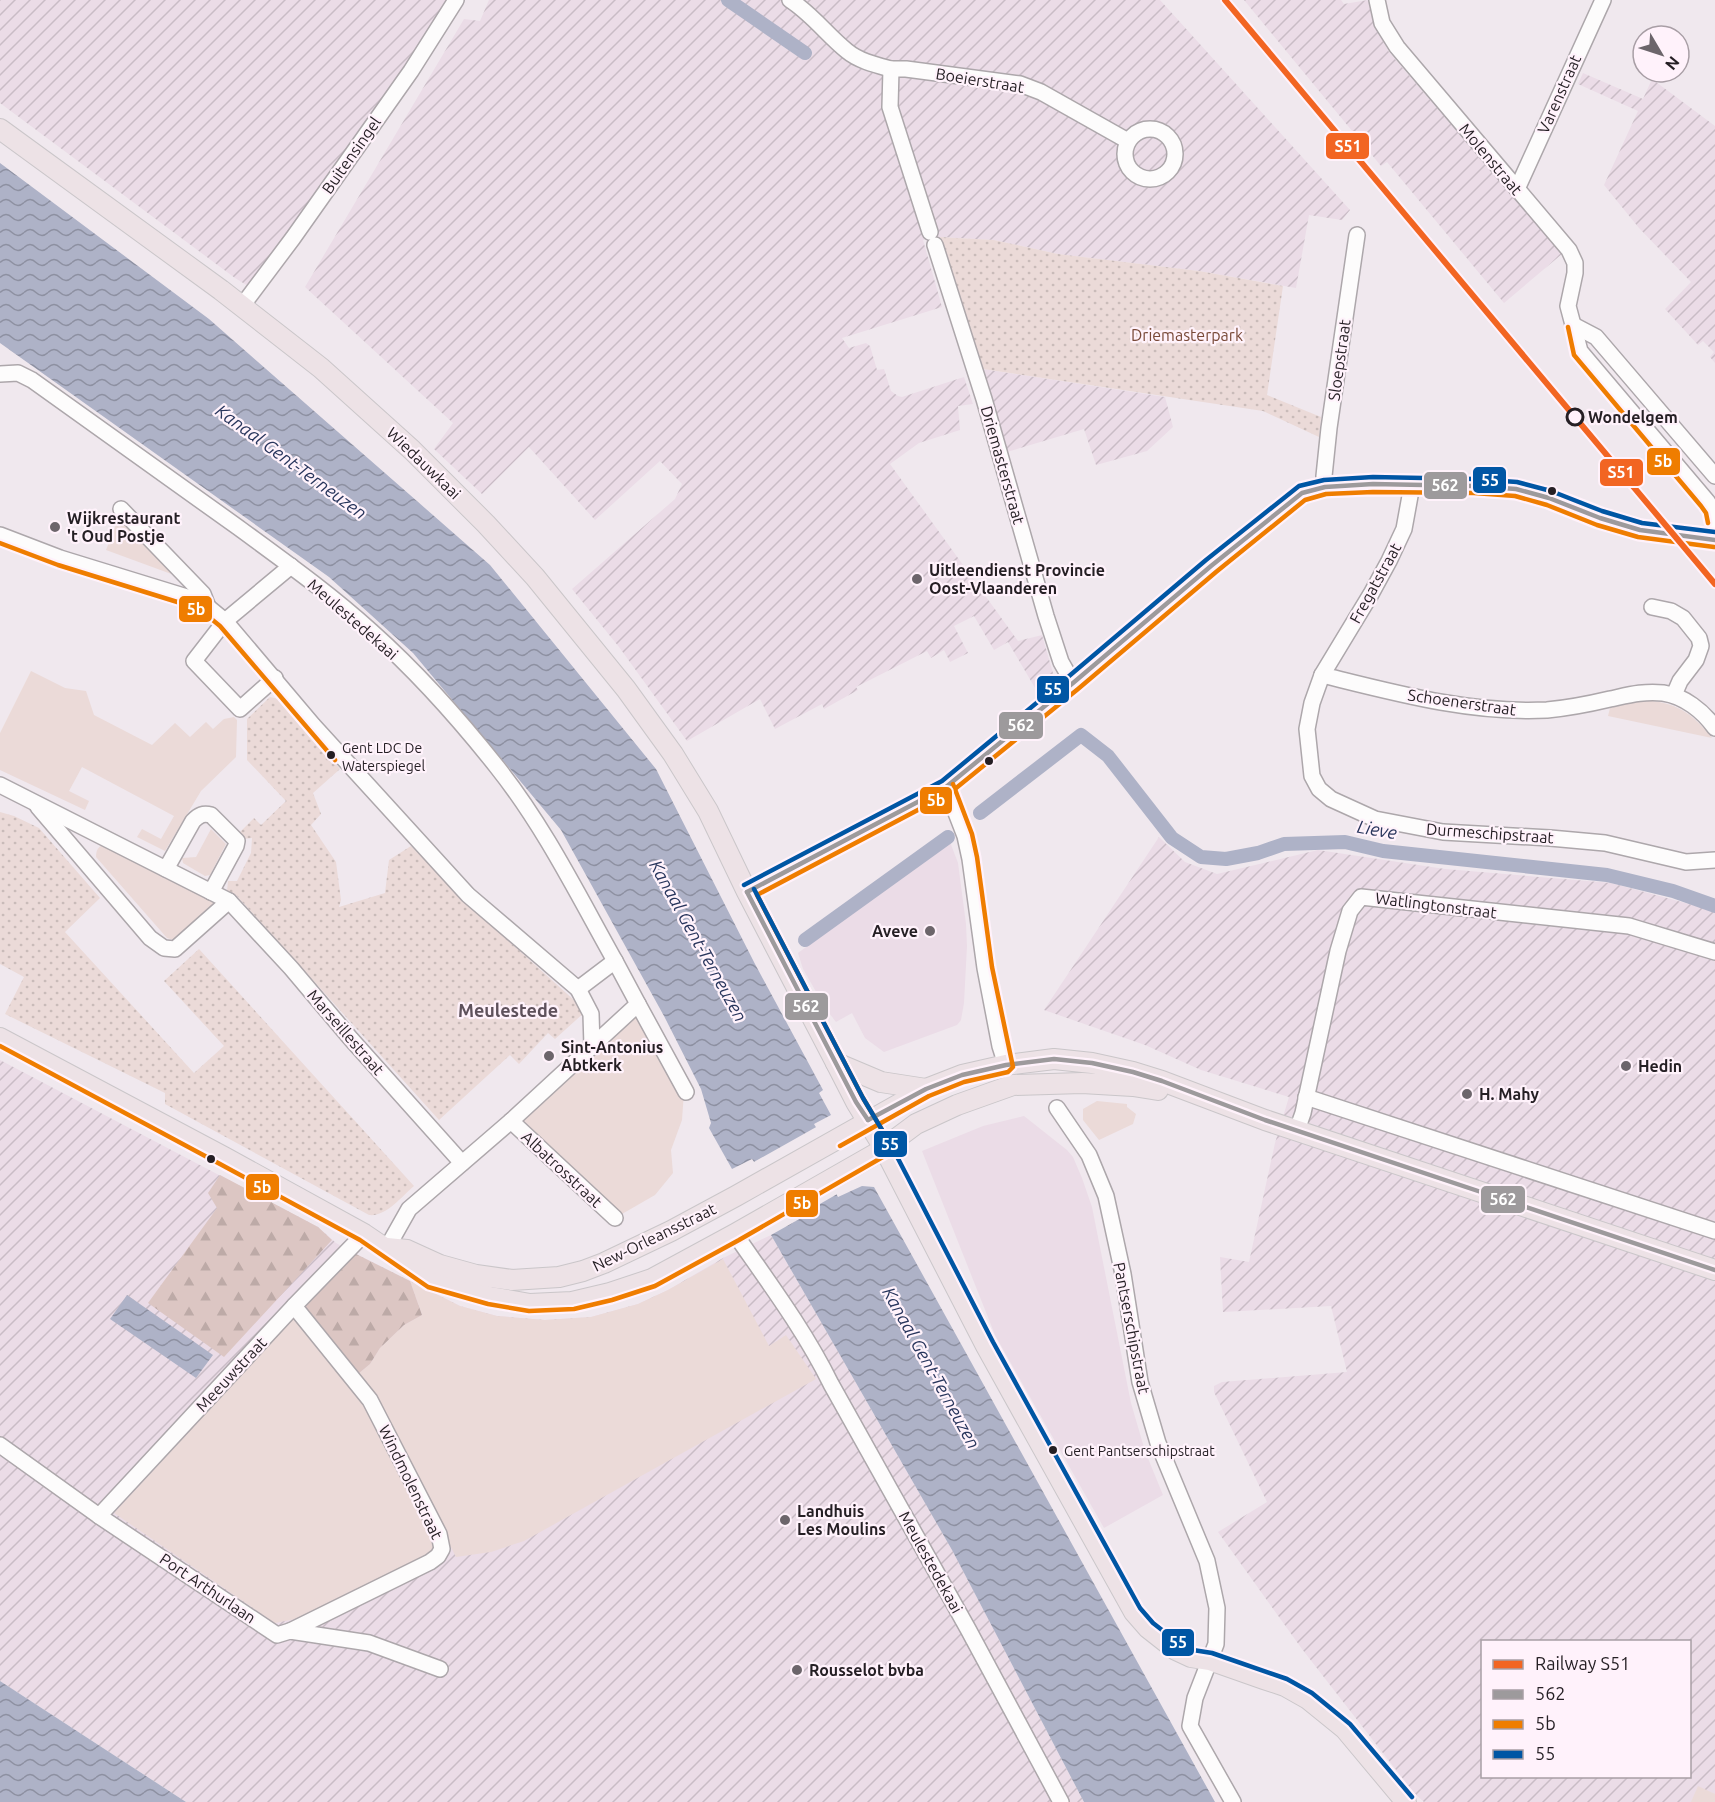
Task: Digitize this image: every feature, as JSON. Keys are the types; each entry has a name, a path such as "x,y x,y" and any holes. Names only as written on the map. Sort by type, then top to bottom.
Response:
{"main road":[{"name":"Wiedauwkaai","path":"0,129 242,306 321,368 412,450 486,524 535,577 626,689 673,754 708,811 747,892 856,1102 884,1148 986,1346 1134,1612 1148,1628 1176,1650 1191,1657 1210,1660"},
{"name":"New-Orleansstraat","path":"0,1038 364,1234 432,1280 490,1298 530,1304 572,1302 610,1293 652,1279 844,1172 884,1148 916,1124 957,1105 1013,1086 1082,1083 1133,1086 1214,1100"},
{"name":"New-Orleansstraat","path":"387,1248 407,1250 440,1265 512,1281 583,1271 671,1231 926,1089 962,1075 1006,1065 1054,1059 1092,1063 1144,1075 1214,1100"},
{"path":"836,1063 881,1082 926,1089"},
{"path":"1214,1100 1715,1270"},
{"path":"1210,1660 1285,1686 1308,1699 1345,1729 1406,1802"}],"street":[{"name":"Buitensingel","path":"242,306 411,71 456,0"},
{"name":"Boeierstraat","path":"790,0 800,6 848,52 863,60 891,69 1020,84 1041,92 1128,141"},
{"name":"Molenstraat","path":"1377,0 1382,23 1397,47 1569,250 1575,262 1575,273 1568,306 1580,351 1707,501 1713,510 1715,522"},
{"name":"Varenstraat","path":"1517,189 1603,0"},
{"name":"Driemasterstraat","path":"891,69 890,106 984,399 1046,616 1061,662 1073,683"},
{"name":"Sloepstraat","path":"1325,487 1329,428 1357,234"},
{"path":"1575,326 1596,337 1715,477"},
{"name":"Meulestedekaai","path":"0,374 18,373 32,380 291,566 370,630 412,670 498,768 541,831 638,1004"},
{"path":"747,892 946,787 1302,493 1325,487 1412,485 1516,489 1641,530 1715,540 1715,532"},
{"name":"Fregatstraat","path":"1322,675 1389,561 1404,529 1412,485"},
{"path":"121,509 202,594 208,607"},
{"path":"0,535 60,558 190,598 208,607 225,621 313,725 468,895 578,989 591,1014 594,1044"},
{"path":"275,678 240,709 194,661 225,621 291,566"},
{"path":"1652,607 1671,611 1683,618 1699,638 1701,646 1696,660 1680,681 1674,695"},
{"name":"Schoenerstraat","path":"1322,675 1387,691 1493,709 1549,710 1640,692 1674,695 1694,706 1715,728"},
{"name":"Durmeschipstraat","path":"1322,675 1312,703 1307,729 1312,776 1319,789 1331,799 1376,819 1443,832 1605,843 1686,862 1715,860"},
{"name":"Marseillestraat","path":"0,785 229,901 291,968 462,1163"},
{"path":"946,787 965,836 970,859 984,968 1006,1065"},
{"name":"Marseillestraat","path":"34,802 150,938 164,948 176,949 229,901"},
{"path":"166,869 193,821 205,813 211,815 237,841 211,892"},
{"path":"80,857 87,838 96,833"},
{"name":"Watlingtonstraat","path":"1297,1130 1338,951 1350,911 1361,897 1629,926 1715,952"},
{"path":"578,989 615,961"},
{"path":"387,1248 409,1209 511,1121 638,1004 686,1092"},
{"path":"1306,1097 1715,1231"},
{"name":"Pantserschipstraat","path":"1057,1108 1089,1155 1106,1196 1123,1274 1140,1382 1161,1451 1207,1561 1217,1608 1216,1644 1195,1698 1190,1726 1233,1802"},
{"name":"Albatrosstraat","path":"511,1121 615,1218"},
{"name":"Meeuwstraat","path":"99,1516 364,1234"},
{"name":"Meulestedekaai","path":"735,1234 787,1308 817,1356 1061,1802"},
{"name":"Windmolenstraat","path":"290,1631 430,1562 438,1556 442,1549 438,1534 370,1400 294,1306"},
{"name":"Port Arthurlaan","path":"0,1445 99,1516 277,1635 290,1631 369,1643 440,1669"}],"shaded area":[{"path":"0,0 446,0 387,96 248,286 0,103"},
{"path":"489,0 1160,0 1350,210 1342,220 1309,215 1296,288 1199,271 1058,254 994,240 939,237 923,240 942,307 842,338 849,348 866,343 870,346 877,370 884,369 891,391 898,396 902,397 964,377 973,404 958,406 960,430 919,443 890,464 1018,641 1042,635 1055,680 1038,693 1008,642 994,650 974,616 954,626 968,653 950,662 944,650 931,658 927,651 856,687 858,690 824,709 822,704 775,729 760,699 687,741 619,647 572,589 675,499 682,484 660,461 595,520 529,447 482,494 434,449 453,423 305,287 464,19 480,21"},
{"path":"1244,0 1341,0 1344,4 1368,0 1378,32 1389,52 1562,254 1504,303 1387,162 1381,166"},
{"path":"1583,73 1643,99 1650,84 1659,84 1715,126 1715,363 1710,357 1714,352 1703,341 1698,345 1665,309 1691,282 1639,228 1604,185 1638,111 1578,84"},
{"path":"983,369 1165,397 1173,427 1147,451 1096,465 1084,429 1007,452"},
{"path":"1159,837 1185,862 1217,874 1318,850 1445,869 1611,883 1715,911 1715,1802 1424,1802 1414,1793 1302,1649 1218,1532 1267,1502 1214,1392 1214,1386 1222,1382 1347,1372 1331,1306 1223,1312 1220,1257 1249,1262 1275,1143 1289,1097 1201,1070 1145,1045 1044,1010"},
{"path":"950,842 958,863 966,924 967,946 961,1020 957,1025 884,1052 865,1038 852,1013 836,1022 803,969 798,953"},
{"path":"0,1060 318,1227 336,1243 356,1254 460,1306 497,1316 545,1320 591,1317 638,1304 771,1235 952,1550 1084,1802 186,1802 0,1681"},
{"path":"1024,1116 1067,1150 1073,1157 1082,1178 1092,1207 1131,1403 1145,1451 1163,1495 1104,1528 995,1335 922,1151 983,1126"}],"green space":[{"name":"Driemasterpark","path":"939,237 994,240 1058,254 1199,271 1283,286 1267,395 1321,417 1319,437 1263,411 983,369"},
{"path":"119,517 174,575 106,550"},
{"path":"31,671 65,688 86,691 94,715 152,745 175,723 190,737 206,722 213,729 224,719 234,717 237,720 236,757 201,791 165,851 137,837 142,829 161,839 174,816 82,767 69,791 89,801 85,810 0,770 0,733"},
{"path":"270,697 279,699 340,769 313,793 321,814 311,825 336,862 341,900 339,907 385,893 389,860 411,846 483,918 586,1011 555,1039 548,1033 519,1064 510,1055 439,1120 237,896 227,891 228,881 237,881 251,853 252,838 243,839 240,832 254,818 261,825 286,801 247,760 247,719"},
{"path":"1642,700 1664,703 1682,710 1697,721 1712,738 1608,716 1610,708"},
{"path":"0,812 39,828 100,898 65,932 194,1073 224,1046 164,981 199,949 414,1186 387,1210 369,1215 165,1104 165,1093 5,1014 24,977 0,964"},
{"path":"211,829 226,844 210,875 205,876 183,863 182,858 196,857"},
{"path":"106,843 215,901 212,911 177,941 167,938 96,857 98,848"},
{"path":"635,1015 641,1016 684,1092 682,1120 671,1150 673,1173 655,1195 622,1214 519,1120"},
{"path":"1097,1101 1127,1104 1127,1107 1136,1114 1133,1124 1099,1140 1083,1120 1083,1109"},
{"path":"220,1175 318,1227 332,1240 224,1357 148,1303 217,1208 208,1193"},
{"path":"356,1254 410,1281 422,1315 404,1325 380,1348 370,1364 358,1374 303,1308"},
{"path":"723,1259 769,1346 786,1335 816,1379 524,1541 491,1552 456,1557 374,1396 358,1374 370,1364 380,1348 404,1325 422,1315 410,1281 460,1306 497,1316 545,1320 591,1317 638,1304"},
{"path":"293,1319 368,1407 435,1543 429,1554 419,1560 295,1619 275,1623 114,1513"},
{"path":"1698,1786 1715,1794 1715,1802 1691,1802"}],"water":[{"name":"Kanaal Gent-Terneuzen","path":"0,163 209,319 490,565 656,769 755,964 823,1090 819,1093 831,1115 814,1124 819,1132 807,1139 838,1197 862,1186 874,1187 1215,1802 1084,1802 952,1550 771,1235 803,1217 771,1159 757,1166 752,1159 732,1169 709,1128 711,1123 701,1089 664,1016 561,830 413,653 329,577 0,343"},
{"path":"127,1295 213,1355 196,1378 110,1319"},
{"path":"0,1681 186,1802 0,1802"}],"pier":[{"path":"818,1126 821,1133 811,1139 839,1193 799,1216 770,1162 757,1169 752,1163"}],"waterway":[{"name":"Lieve","path":"728,0 805,53"},
{"name":"Lieve","path":"980,813 1081,735 1108,756 1172,838 1201,857 1226,859 1258,853 1284,844 1345,842 1383,851 1607,875 1673,891 1715,906"},
{"path":"805,940 948,837"}],"rail line":[{"name":"S51","path":"1225,0 1715,584"}],"transit line":[{"name":"5b","path":"1568,327 1574,355 1701,506 1706,513 1708,523"},
{"name":"55","path":"744,885 942,781 1206,560 1299,486 1324,480 1373,477 1517,482 1551,491 1602,511 1642,523 1715,532"},
{"name":"562","path":"747,892 946,787 1302,493 1325,487 1373,484 1516,489 1549,498 1600,518 1640,530 1715,540"},
{"name":"5b","path":"0,1046 360,1240 428,1287 488,1304 529,1311 574,1309 612,1300 655,1286 891,1151 891,1145 863,1098 757,895 950,793 1305,500 1326,494 1373,492 1474,493 1515,496 1638,537 1714,547"},
{"name":"5b","path":"0,543 58,565 187,605 204,613 220,626 335,760"},
{"name":"5b","path":"840,1146 929,1096 964,1082 1008,1072 1013,1067 992,967 977,857 972,834 953,784"},
{"name":"55","path":"754,889 993,1342 1140,1608 1153,1623 1180,1644 1287,1679 1312,1693 1350,1724 1412,1797"},
{"name":"562","path":"747,892 856,1102 868,1120"},
{"name":"562","path":"868,1120 926,1089 962,1075 1006,1065 1054,1059 1092,1063 1162,1081 1265,1120 1715,1270"}],"place":[{"name":"Wondelgem","path":"1575,417"},
{"name":"Wijkrestaurant 't Oud Postje","path":"55,527"},
{"name":"Uitleendienst Provincie Oost-Vlaanderen","path":"917,579"},
{"name":"Gent LDC De Waterspiegel","path":"331,755"},
{"name":"Aveve","path":"930,931"},
{"name":"Sint-Antonius Abtkerk","path":"549,1056"},
{"name":"Hedin","path":"1626,1066"},
{"name":"H. Mahy","path":"1467,1094"},
{"name":"Gent Pantserschipstraat","path":"1053,1450"},
{"name":"Landhuis Les Moulins","path":"785,1520"},
{"name":"Rousselot bvba","path":"797,1670"}],"district":[{"name":"Meulestede","path":"508,1011"}]}
